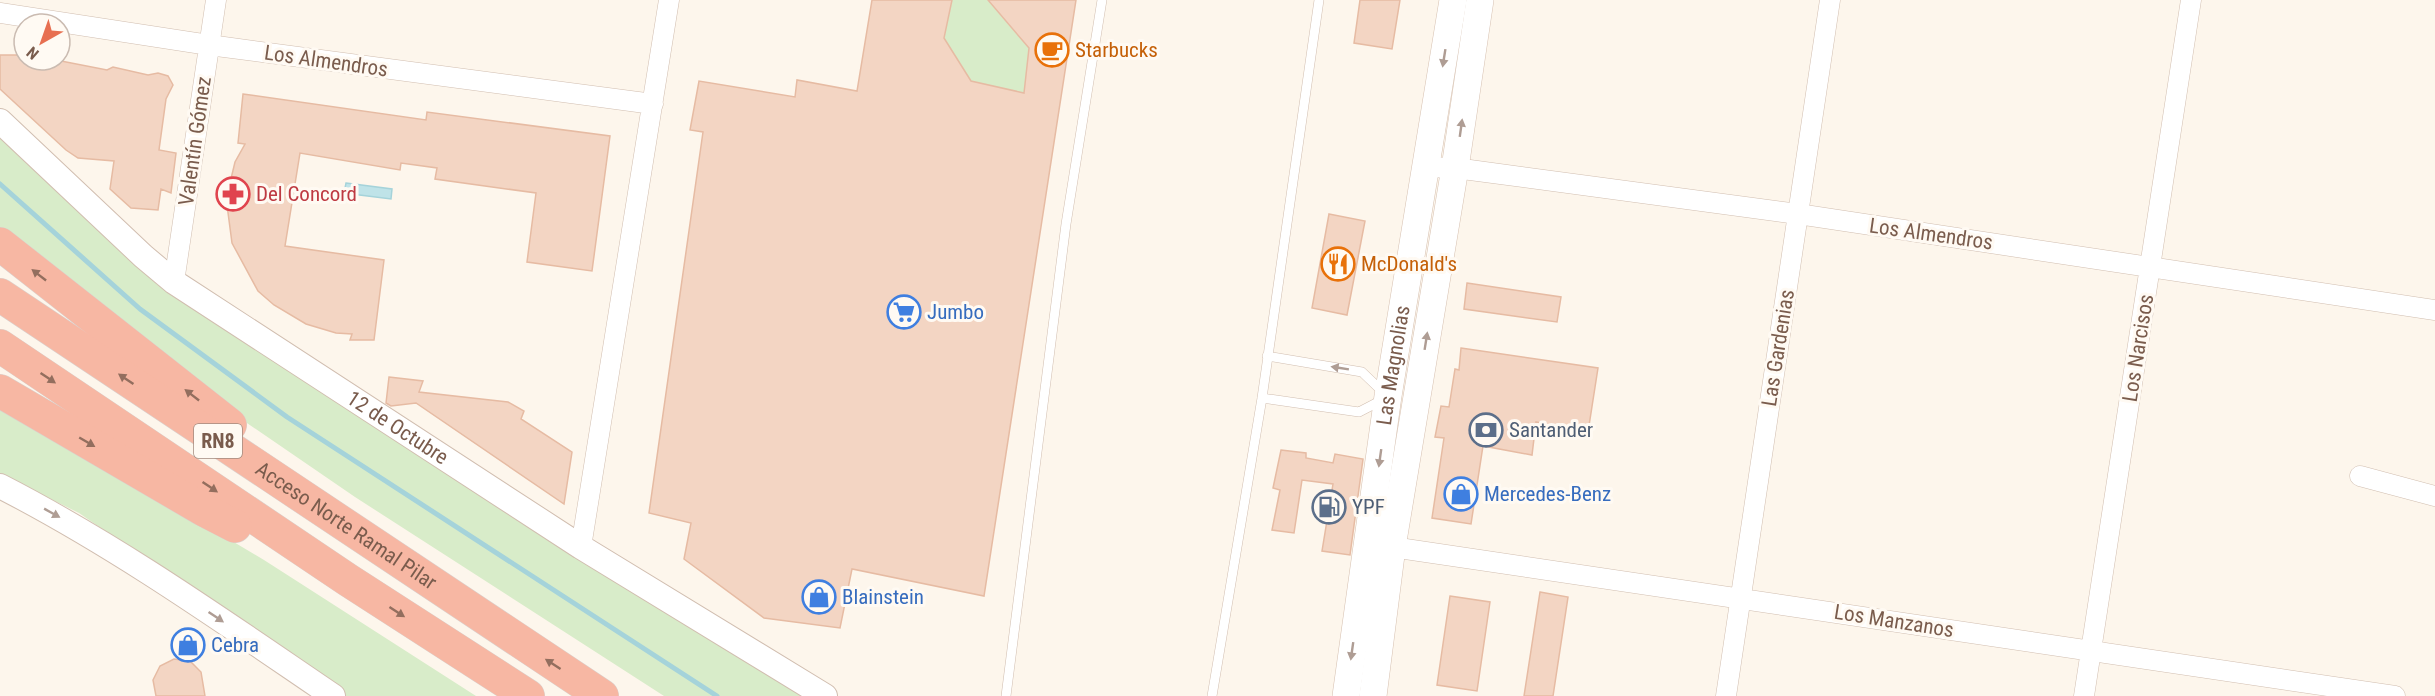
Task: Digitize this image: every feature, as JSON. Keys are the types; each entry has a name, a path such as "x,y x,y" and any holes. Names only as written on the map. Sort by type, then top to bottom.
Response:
{"highway":[{"path":"0,244 436,587"},
{"name":"Acceso Norte Ramal Pilar","path":"0,295 602,696"},
{"name":"Acceso Norte Ramal Pilar","path":"0,346 348,580 528,696"},
{"path":"0,391 204,510 348,580"}],"main road":[{"name":"Las Magnolias","path":"1375,693 1392,547 1403,398 1426,167 1453,0"},
{"name":"Las Magnolias","path":"1346,696 1403,398 1455,168 1480,0"}],"street":[{"name":"Valentín Gómez","path":"174,282 216,0"},
{"path":"581,547 669,0"},
{"name":"Las Gardenias","path":"1726,696 1830,0"},
{"name":"Los Narcisos","path":"2084,696 2191,0"},
{"name":"Los Almendros","path":"0,13 209,45 653,104"},
{"name":"12 de Octubre","path":"0,121 143,256 174,282 581,547 825,696"},
{"name":"Los Almendros","path":"1426,167 1455,168 1798,214 2435,310"},
{"path":"2360,476 2435,496"},
{"path":"0,486 48,510 131,560 333,696"},
{"name":"Los Manzanos","path":"1392,547 1741,597 2091,652 2395,696"}],"lane":[{"path":"1006,696 1066,224 1102,0"},
{"path":"1212,696 1262,398 1319,0"},
{"path":"1267,356 1362,372 1403,398"},
{"path":"1262,398 1359,412 1403,398"}],"green space":[{"path":"952,0 991,0 990,3 1029,48 1024,93 971,81 944,38"},
{"path":"0,135 114,240 807,696 664,696 355,497 225,408 0,231"},
{"path":"0,403 264,560 476,696 344,696 79,513 0,474"}],"water":[{"path":"346,183 392,189 391,199 344,193"}],"building":[{"path":"872,0 952,0 944,38 971,81 1024,93 1029,48 988,0 1076,0 984,596 852,569 840,628 764,618 684,559 691,523 649,513 703,132 690,130 699,81 795,97 797,80 857,91"},
{"path":"1360,0 1400,0 1392,49 1354,43"},
{"path":"0,55 12,55 12,72 72,72 72,63 107,70 113,67 148,75 158,73 168,76 173,85 166,99 159,150 176,153 171,193 161,189 158,210 131,208 110,189 114,161 78,158 66,150 0,89"},
{"path":"243,94 426,120 427,112 610,136 592,271 527,262 536,193 435,179 437,168 401,163 400,170 300,153 285,246 384,260 374,340 350,340 352,334 336,333 306,324 274,305 258,291 232,243 227,205 235,162 245,144 238,143"},
{"name":"McDonald's","path":"1329,214 1365,221 1347,315 1312,308"},
{"path":"1467,283 1561,297 1557,322 1464,309"},
{"path":"1461,348 1598,368 1588,432 1536,422 1532,455 1483,446 1471,524 1432,518 1444,438 1435,437 1441,406 1449,407 1455,369 1459,370"},
{"path":"389,377 423,381 419,392 508,402 524,411 521,419 572,452 564,504 416,403 391,406 386,403"},
{"path":"1281,450 1306,453 1306,458 1333,463 1335,454 1363,459 1350,555 1322,551 1333,484 1302,480 1294,533 1272,530 1280,490 1273,488"},
{"path":"1540,592 1568,597 1553,696 1524,696"},
{"path":"1450,596 1490,602 1477,691 1437,685"},
{"path":"174,659 190,661 201,672 205,696 156,696 153,680 160,666"}],"waterway":[{"path":"0,184 140,309 287,417 717,696"}],"place":[{"name":"Starbucks","path":"1052,50"},
{"name":"Del Concord","path":"233,194"},
{"name":"McDonald's","path":"1338,264"},
{"name":"Jumbo","path":"904,312"},
{"name":"Santander","path":"1486,430"},
{"name":"Mercedes-Benz","path":"1461,494"},
{"name":"YPF","path":"1329,507"},
{"name":"Blainstein","path":"819,597"},
{"name":"Cebra","path":"188,645"}]}
